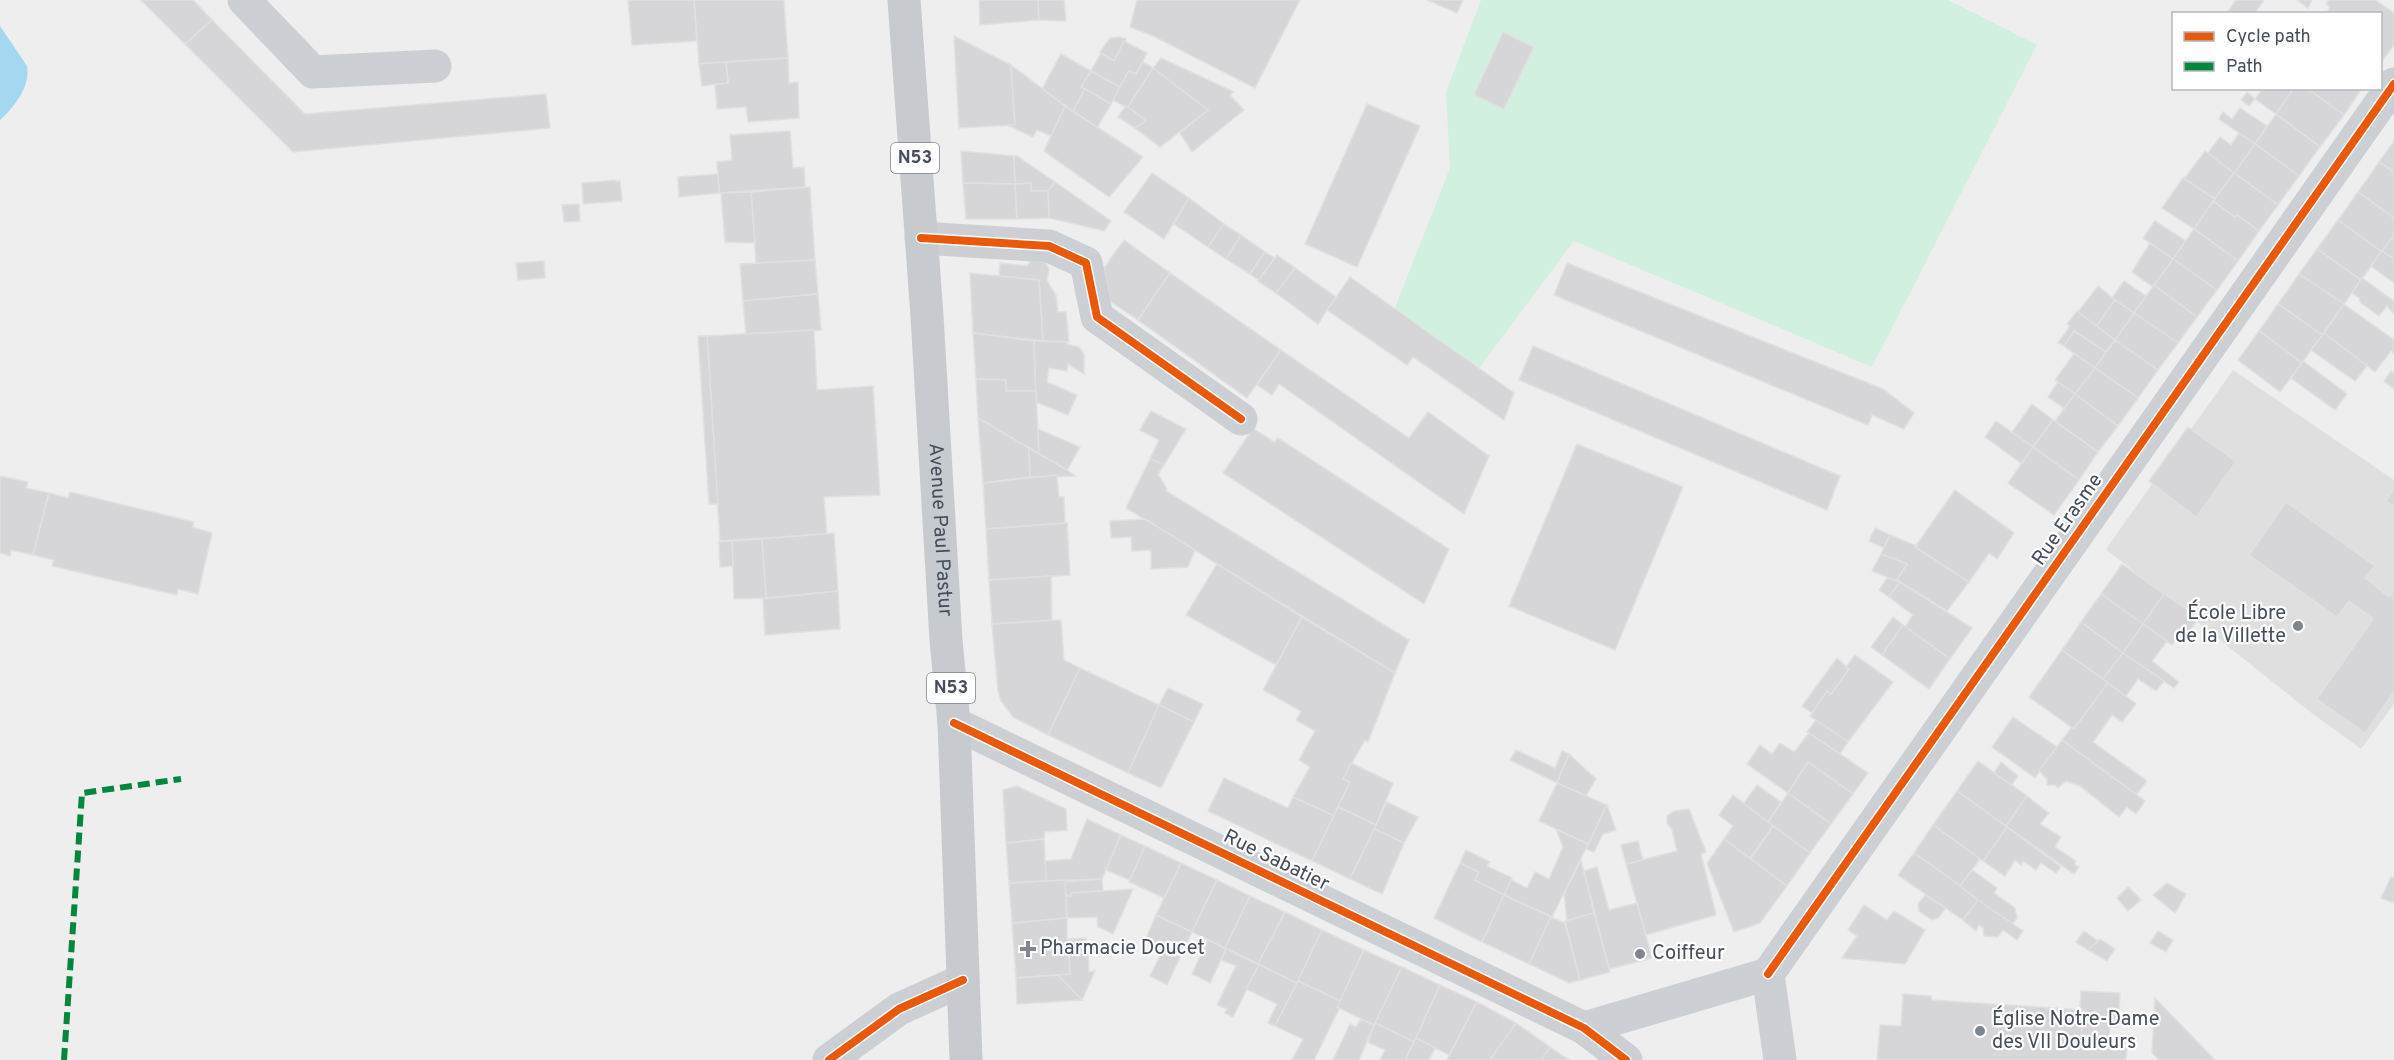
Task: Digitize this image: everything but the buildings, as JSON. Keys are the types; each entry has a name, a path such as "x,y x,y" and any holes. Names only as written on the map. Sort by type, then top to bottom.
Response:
{"main road":[{"name":"Avenue Paul Pastur","path":"904,0 946,640 954,723 966,1060"}],"street":[{"path":"248,2 313,72 435,66"},
{"name":"Rue Erasme","path":"1768,974 2394,84"},
{"path":"921,238 1049,246 1086,263 1097,317 1241,419"},
{"name":"Rue Sabatier","path":"954,723 1584,1028 1626,1060"},
{"path":"1584,1028 1768,974 1780,1060"},
{"path":"829,1060 899,1009 963,980"}],"shaded area":[{"name":"École Libre de la Villette","path":"2233,370 2394,480 2394,704 2361,749 2309,711 2106,549"}],"green space":[{"path":"1481,0 1948,0 2037,45 1872,367 1574,241 1477,371 1392,315 1450,168 1446,92"}],"water":[{"path":"0,26 27,66 28,74 20,96 0,120"}],"marked path":[{"path":"64,1060 82,793 181,779"}],"cycle path":[{"path":"1768,974 2394,84"},
{"path":"921,238 1049,246 1086,263 1097,317 1241,419"},
{"path":"954,723 1584,1028 1626,1060"},
{"path":"829,1060 899,1009 963,980"}],"place":[{"name":"École Libre de la Villette","path":"2298,626"},
{"name":"Pharmacie Doucet","path":"1028,949"},
{"name":"Coiffeur","path":"1640,954"},
{"name":"Église Notre-Dame des VII Douleurs","path":"1980,1031"}]}
